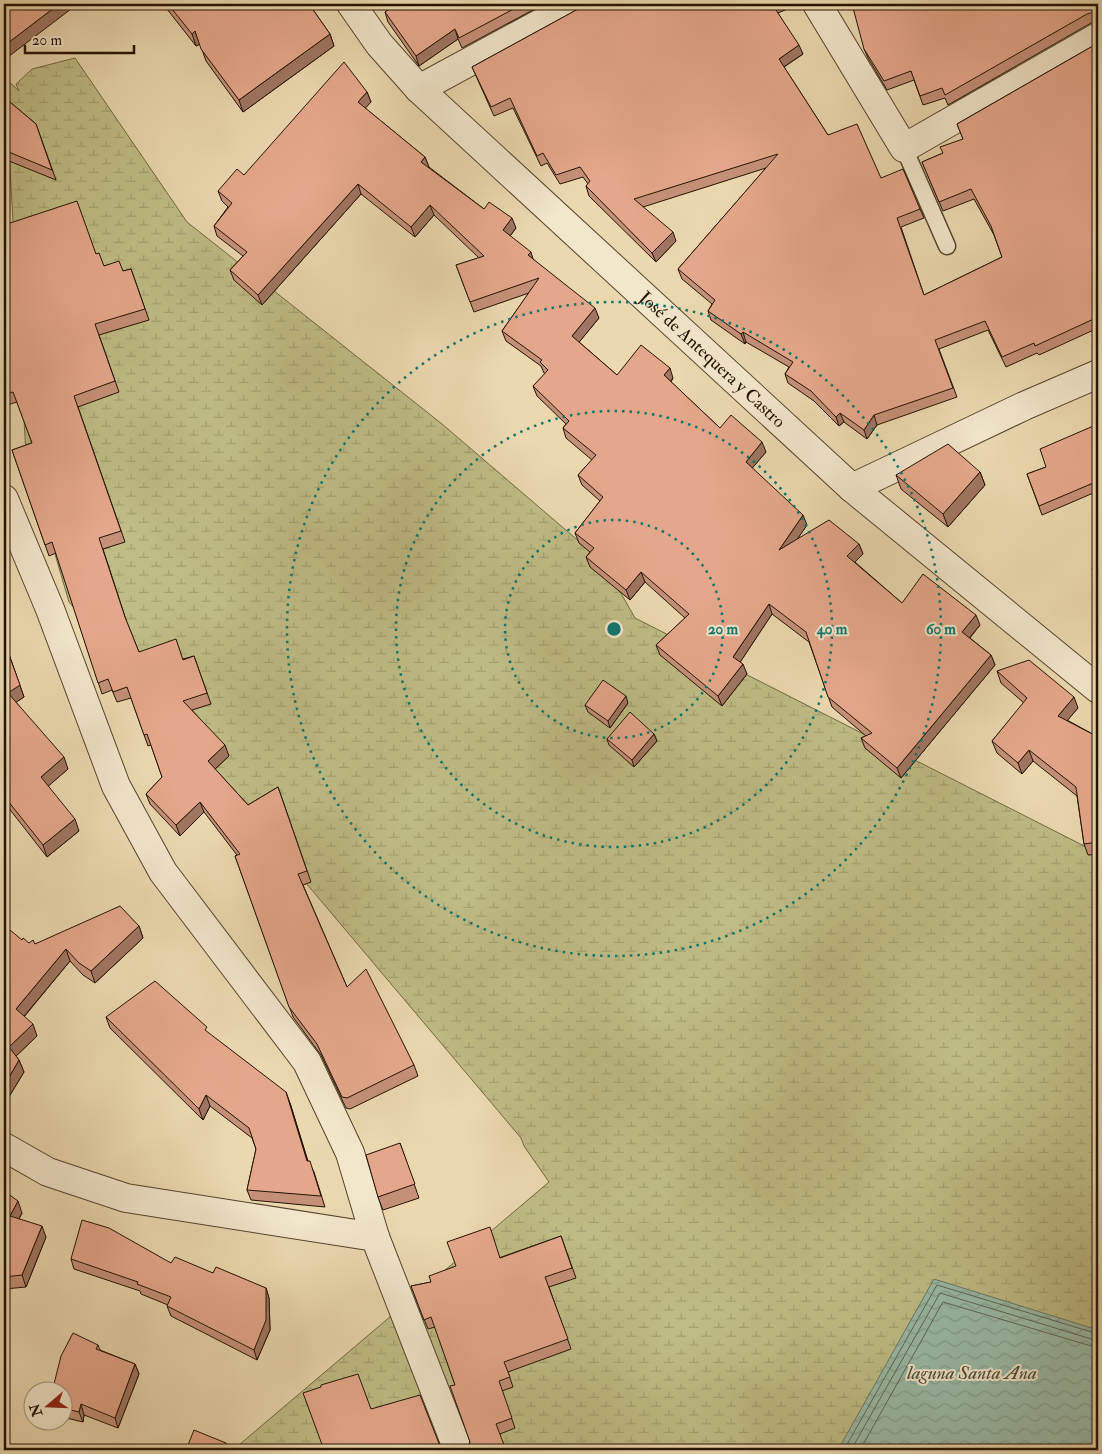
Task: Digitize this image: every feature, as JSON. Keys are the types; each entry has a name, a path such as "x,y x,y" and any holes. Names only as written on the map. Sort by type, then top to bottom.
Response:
{"street":[{"name":"José de Antequera y Castro","path":"351,4 379,44 419,89 852,488 1098,688"},
{"path":"419,89 576,4"},
{"path":"817,4 904,148 1098,37"},
{"path":"852,488 1024,406 1098,374"},
{"path":"4,498 50,608 116,786 163,872 307,1062 350,1153 375,1237 458,1450"},
{"path":"4,1147 48,1172 126,1198 375,1237"}],"lane":[{"path":"904,148 947,246"}],"green space":[{"path":"75,58 187,222 442,424 581,543 606,567 635,618 1098,853 1098,1450 233,1450 549,1182 524,1146 521,1138 69,602 26,455 5,78 19,91 16,84 32,69"}],"water":[{"name":"laguna Santa Ana","path":"934,1279 1098,1330 1098,1450 838,1450"}],"building":[{"path":"4,4 59,4 4,46"},
{"path":"168,4 309,4 330,34 239,100 201,49 195,31 192,34"},
{"path":"389,4 523,4 459,38 455,29 416,56 385,12 391,8"},
{"path":"585,4 772,4 799,45 779,59 828,135 857,124 881,178 903,169 920,209 897,218 924,295 1002,257 991,226 971,189 939,202 922,162 943,153 940,147 963,139 957,124 1098,43 1098,317 1035,346 1034,343 1002,357 985,321 935,340 953,388 874,415 864,430 840,413 836,417 811,391 785,374 793,362 743,332 741,334 708,311 715,300 678,269 778,154 634,199 673,232 652,253 586,186 590,181 580,167 556,175 543,153 537,156 510,98 491,107 472,67"},
{"path":"852,4 1098,4 1098,13 1087,14 945,95 942,88 920,96 911,71 884,81 864,49"},
{"path":"344,62 367,92 358,102 425,157 421,162 484,209 489,202 512,218 503,230 531,252 528,255 595,308 572,336 617,375 641,345 670,368 664,375 720,428 731,415 762,442 746,462 803,515 779,550 829,520 859,544 847,556 902,603 923,574 976,615 962,632 991,655 897,768 861,738 872,733 828,697 806,632 769,604 733,657 743,664 718,696 656,645 689,614 641,572 626,590 586,557 594,548 575,533 603,497 578,475 596,455 563,428 569,421 533,386 548,370 540,362 542,360 502,331 539,278 470,302 456,265 484,256 430,205 411,227 358,184 258,295 230,270 247,252 214,226 232,203 218,191 237,169 244,175"},
{"path":"4,97 36,124 52,170 4,150"},
{"path":"77,201 96,254 99,253 104,266 119,261 123,271 131,269 145,309 95,324 115,381 74,396 121,531 99,538 125,617 139,652 176,639 183,660 194,656 207,693 183,701 225,745 208,761 248,805 278,787 307,871 298,874 347,987 366,969 414,1065 347,1098 342,1097 317,1044 289,1007 235,856 240,854 200,802 176,825 146,794 162,777 147,734 144,735 127,687 113,692 108,679 98,683 52,542 45,545 12,450 32,443 13,392 4,394 4,225"},
{"path":"1098,424 1098,481 1039,506 1027,474 1046,467 1040,449"},
{"path":"948,444 980,472 943,514 896,475"},
{"path":"1098,566 1098,584 1092,568"},
{"path":"4,641 20,685 8,693 64,757 41,777 75,819 43,845 4,796"},
{"path":"1029,660 1074,697 1058,716 1098,737 1098,842 1084,844 1076,787 1029,750 1018,763 992,741 1027,698 997,671"},
{"path":"603,680 626,696 608,721 585,705"},
{"path":"630,712 654,734 632,760 607,739"},
{"path":"120,906 139,926 91,971 79,963 66,949 16,1009 33,1024 9,1047 19,1060 4,1086 4,925 22,940 23,938 29,943 33,940 35,944"},
{"path":"155,981 207,1027 205,1030 286,1092 307,1161 310,1161 321,1196 247,1190 256,1149 249,1128 206,1095 199,1109 106,1017"},
{"path":"400,1143 415,1184 378,1197 366,1155"},
{"path":"4,1191 18,1201 10,1216 42,1226 22,1275 4,1277"},
{"path":"82,1220 109,1228 171,1263 175,1257 213,1273 216,1267 266,1288 266,1320 254,1350 167,1306 171,1297 137,1284 138,1282 71,1259"},
{"path":"490,1227 500,1258 561,1236 572,1268 545,1277 568,1339 504,1362 510,1377 499,1381 512,1418 496,1424 506,1450 466,1450 470,1442 450,1386 455,1385 431,1317 424,1320 411,1286 431,1282 429,1276 456,1266 447,1242"},
{"path":"73,1333 98,1345 96,1349 135,1364 115,1418 81,1404 79,1412 72,1410 72,1382 54,1382 61,1356"},
{"path":"358,1374 371,1409 420,1395 443,1450 324,1450 303,1393 321,1387 321,1385"},
{"path":"194,1430 226,1443 223,1450 186,1450"}]}
